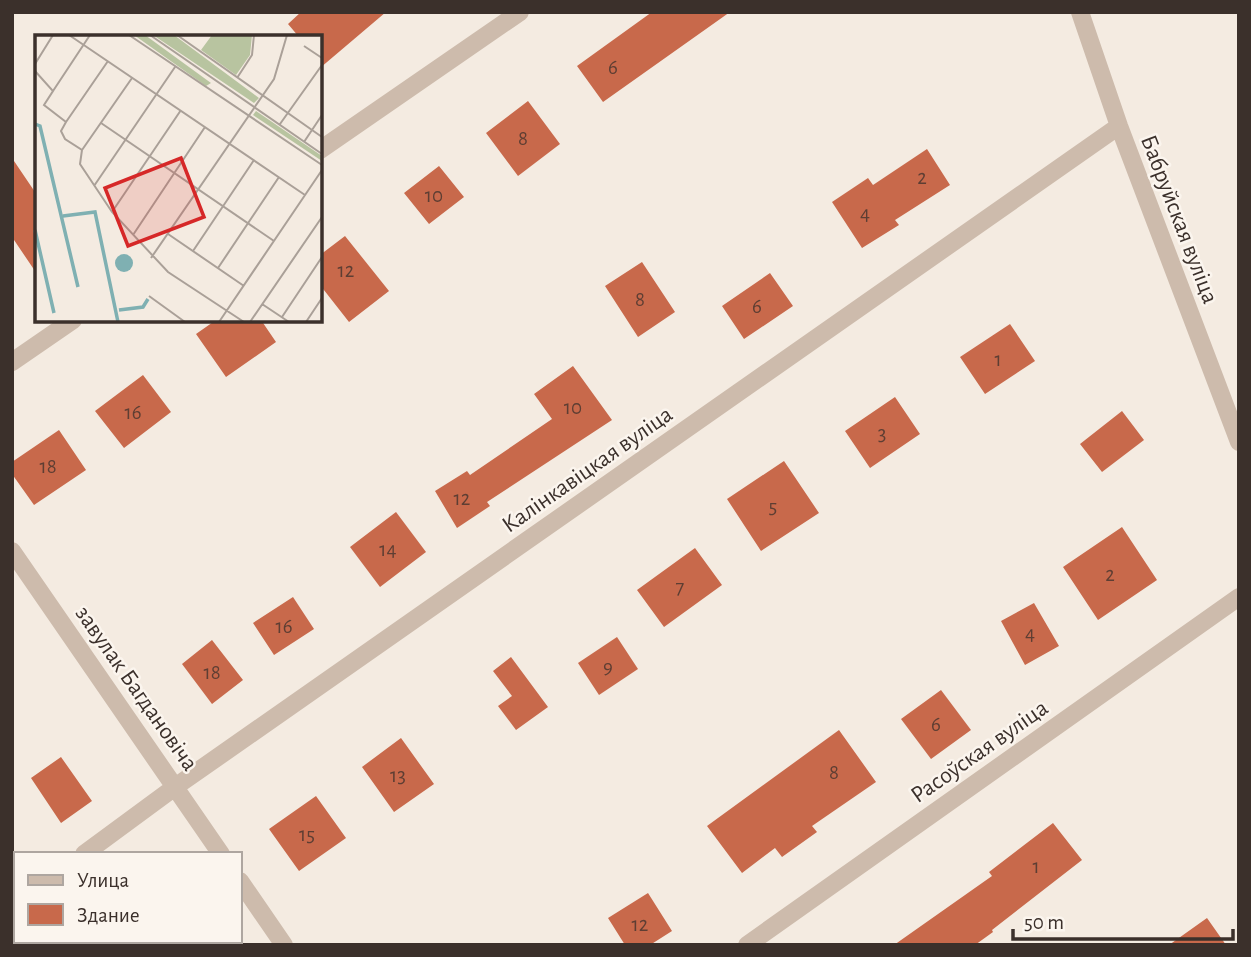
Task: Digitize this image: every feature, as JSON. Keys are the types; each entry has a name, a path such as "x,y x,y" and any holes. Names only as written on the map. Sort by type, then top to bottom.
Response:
{"street":[{"path":"322,149 520,12"},
{"name":"Бабруйская вуліца","path":"1080,12 1119,126 1239,442"},
{"name":"Калінкавіцкая вуліца","path":"87,852 175,787 1119,126"},
{"path":"12,362 70,322"},
{"name":"завулак Багдановіча","path":"12,551 220,852"},
{"name":"Расоўская вуліца","path":"747,945 1239,597"},
{"path":"242,884 284,945"}],"building":[{"path":"301,12 386,12 322,66 322,35 297,35 288,24"},
{"path":"652,12 730,12 603,102 577,66"},
{"path":"528,101 560,144 518,176 486,133"},
{"path":"927,149 950,185 895,220 899,225 862,248 832,202 868,178 873,185"},
{"path":"12,158 35,192 35,271 12,237"},
{"path":"439,166 464,197 429,224 404,193"},
{"path":"345,236 389,291 349,322 322,288 322,253"},
{"path":"642,262 675,312 638,337 605,286"},
{"path":"770,273 793,306 744,339 722,306"},
{"path":"213,322 262,322 276,342 226,377 196,334"},
{"path":"1010,324 1035,361 985,394 960,357"},
{"path":"573,366 612,420 487,502 490,506 457,528 435,491 467,471 470,475 552,419 534,394"},
{"path":"143,375 171,412 124,448 95,411"},
{"path":"895,397 920,434 870,468 845,431"},
{"path":"1122,411 1144,440 1102,472 1080,444"},
{"path":"59,430 86,470 34,505 12,474 12,462"},
{"path":"784,461 819,513 761,551 727,499"},
{"path":"396,512 426,552 380,587 350,547"},
{"path":"1122,527 1157,580 1098,620 1063,567"},
{"path":"695,548 722,585 664,627 637,590"},
{"path":"293,597 314,629 274,655 253,623"},
{"path":"1034,603 1059,646 1025,665 1001,621"},
{"path":"617,637 638,669 599,695 578,663"},
{"path":"212,640 243,680 212,704 182,664"},
{"path":"511,657 548,707 516,730 498,706 512,696 493,671"},
{"path":"941,690 971,730 931,759 901,719"},
{"path":"839,730 876,782 812,826 817,832 782,857 775,848 742,873 707,826"},
{"path":"401,738 434,784 394,812 362,767"},
{"path":"61,757 92,801 61,823 31,778"},
{"path":"316,796 346,838 299,871 269,829"},
{"path":"1053,823 1082,860 992,930 993,932 975,945 894,945 992,876 989,872"},
{"path":"648,893 672,931 650,945 625,945 608,918"},
{"path":"1207,918 1226,945 1169,945"}]}
